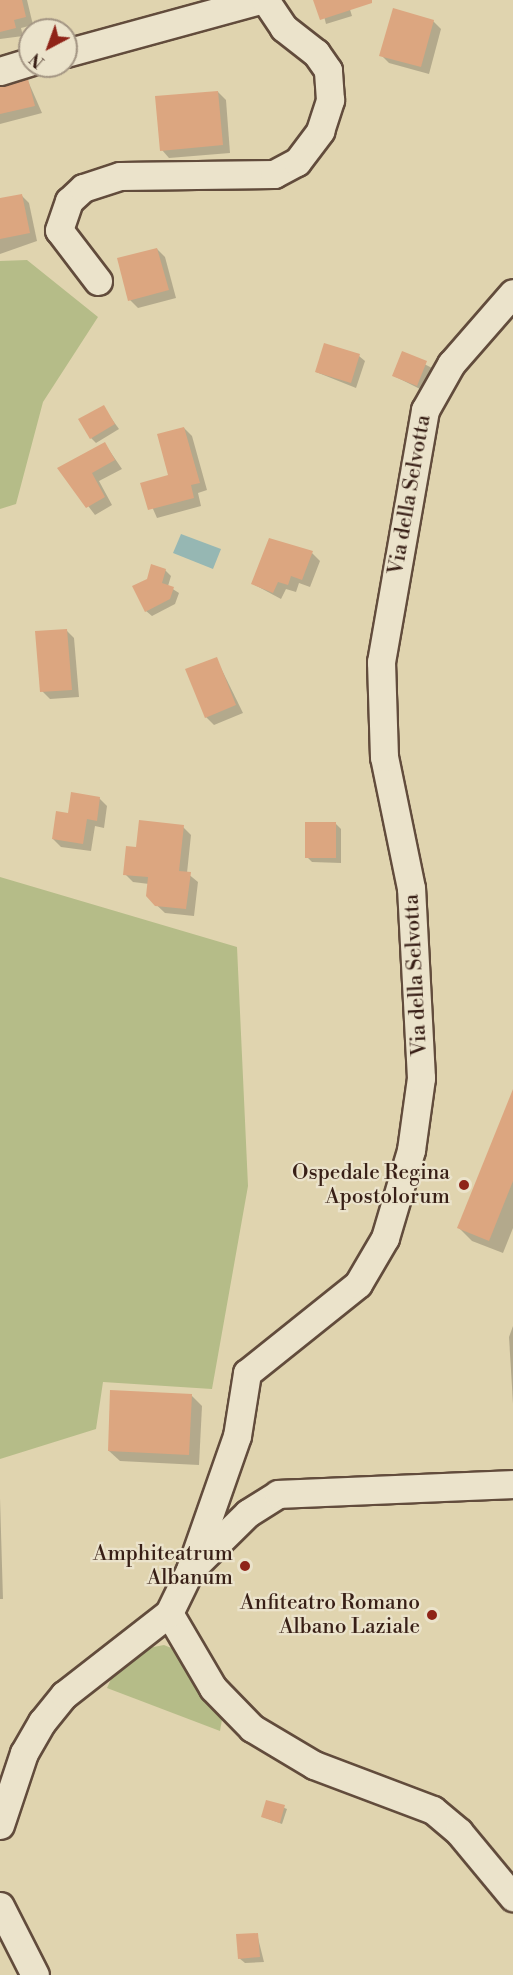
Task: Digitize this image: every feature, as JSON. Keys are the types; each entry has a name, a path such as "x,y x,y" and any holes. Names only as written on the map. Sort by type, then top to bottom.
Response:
{"street":[{"path":"78,50 260,0"},
{"path":"98,281 59,230 69,201 83,188 120,176 281,173 297,162 320,131 330,100 328,70 316,52 280,23 265,0"},
{"path":"0,70 18,65"},
{"name":"Via della Selvotta","path":"169,1613 190,1570 240,1428 244,1377 260,1357 366,1275 385,1238 411,1150 421,1078 411,888 384,757 381,662 425,410 451,364 513,293"},
{"path":"190,1570 248,1513 278,1494 513,1484"},
{"path":"0,1825 24,1753 42,1722 64,1695 169,1613 213,1688 252,1728 306,1762 433,1810 459,1832 513,1897"},
{"path":"0,1906 35,1975"}],"green space":[{"path":"27,260 98,317 43,402 16,504 0,509 0,261"},
{"path":"0,877 237,947 248,1186 212,1389 103,1382 96,1429 0,1459"},
{"path":"164,1645 181,1652 223,1714 220,1731 107,1688 117,1666 138,1650"}],"water":[{"path":"181,534 221,549 213,569 173,553"}],"building":[{"path":"0,0 22,0 26,17 14,20 16,28 0,32"},
{"path":"313,0 372,0 372,3 320,20"},
{"path":"393,8 434,20 421,67 379,56"},
{"path":"28,79 35,106 0,114 0,86"},
{"path":"218,91 223,145 160,151 155,96"},
{"path":"22,194 30,233 0,239 0,198"},
{"path":"157,248 169,290 128,301 117,258"},
{"path":"324,343 360,354 351,383 315,372"},
{"path":"402,351 427,361 417,386 392,376"},
{"path":"104,405 115,424 90,439 78,419"},
{"path":"184,427 200,483 191,485 194,498 148,510 140,483 168,475 157,434"},
{"path":"105,442 115,460 92,473 105,497 86,508 57,468"},
{"path":"269,538 313,551 302,580 291,576 288,585 278,582 273,593 251,584"},
{"path":"151,564 166,569 162,583 174,587 170,599 145,612 132,586 147,579"},
{"path":"67,629 72,690 40,692 35,631"},
{"path":"217,657 236,705 205,718 185,669"},
{"path":"71,792 100,797 97,821 87,819 83,844 52,839 56,811 68,813"},
{"path":"139,820 184,825 179,871 191,872 186,909 155,906 146,896 148,877 123,875 126,846 136,847"},
{"path":"305,822 336,822 336,858 305,858"},
{"path":"513,1089 513,1181 489,1241 457,1228"},
{"path":"110,1390 192,1394 189,1455 108,1451"},
{"path":"266,1800 285,1805 280,1823 261,1817"},
{"path":"258,1933 260,1957 238,1959 236,1934"}],"place":[{"name":"Ospedale Regina Apostolorum","path":"464,1185"},
{"name":"Amphiteatrum Albanum","path":"245,1566"},
{"name":"Anfiteatro Romano Albano Laziale","path":"432,1615"}]}
